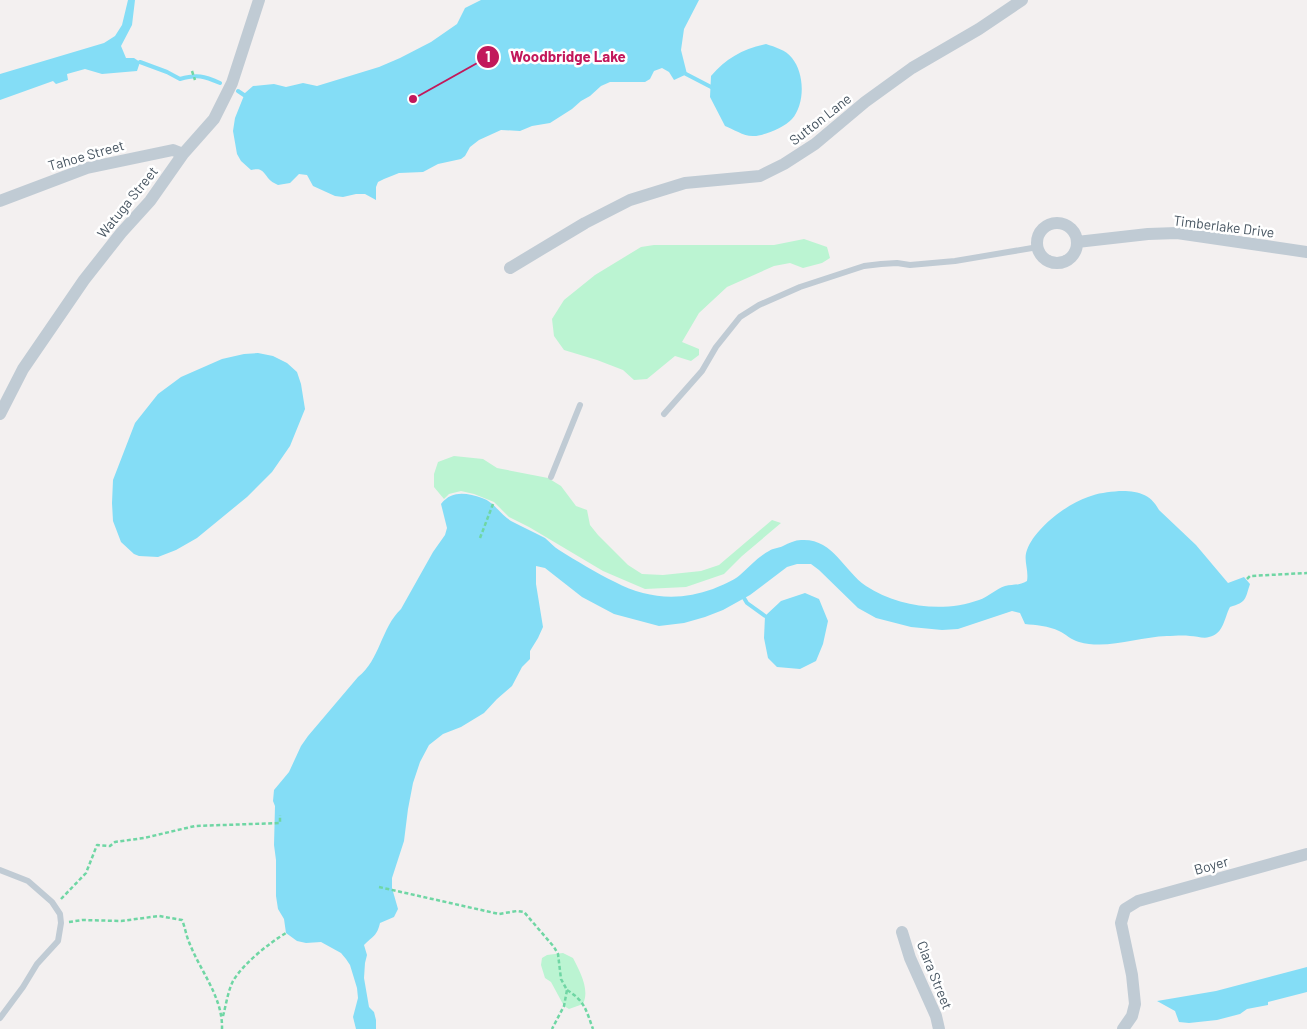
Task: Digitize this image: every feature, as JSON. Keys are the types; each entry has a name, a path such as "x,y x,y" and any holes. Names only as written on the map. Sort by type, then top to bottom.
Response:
{"street":[{"name":"Watuga Street","path":"0,412 46,332 121,233 150,202 183,154 214,119 232,83 259,0"},
{"name":"Sutton Lane","path":"510,268 585,223 630,200 685,184 760,176 784,164 815,144 865,102 912,68 979,29 1022,0"},
{"name":"Tahoe Street","path":"0,201 87,168 173,150 183,154"},
{"path":"1056,224 1062,224 1072,231 1077,242 1074,254 1066,261 1060,263 1054,263 1044,258 1038,247 1038,237 1041,233 1050,225 1056,224"},
{"name":"Timberlake Drive","path":"1077,242 1148,234 1177,233 1307,252"},
{"name":"Boyer","path":"1123,1029 1132,1016 1134,1004 1132,975 1121,923 1125,908 1138,902 1307,854"},
{"name":"Clara Street","path":"902,932 910,958 936,1016 939,1029"}],"lane":[{"path":"664,414 702,371 716,347 740,317 759,305 800,287 864,266 889,263 910,265 946,262 1038,247"},
{"path":"551,477 580,405"},
{"path":"0,870 28,881 55,904 60,914 58,941 37,964 0,1018"}],"path":[{"path":"192,71 195,80"},
{"path":"480,538 492,504"},
{"path":"1247,579 1250,576 1307,573"},
{"path":"55,904 86,873 97,845 110,846 115,842 144,838 195,826 280,823 280,815"},
{"path":"380,887 499,914 524,912 545,935 558,954 561,979 567,990 579,998 593,1029"},
{"path":"60,923 82,920 121,921 159,916 182,920 189,942 223,1016"},
{"path":"222,1029 223,1016 233,982 243,968 286,933"},
{"path":"552,1029 566,1000 567,990"}],"green space":[{"path":"804,239 827,247 830,258 822,263 803,268 790,263 774,266 727,287 699,313 682,342 699,349 699,355 691,361 675,356 647,379 634,380 623,370 564,350 554,336 552,319 564,300 595,275 641,247 654,245 774,245"},
{"path":"454,456 483,459 497,468 548,478 561,486 576,506 587,510 590,525 598,535 628,565 642,574 663,575 701,571 719,565 772,520 781,523 724,574 686,587 645,589 603,571 509,517 494,502 461,491 449,494 444,499 434,487 434,474 438,462"},
{"path":"563,953 573,958 585,987 583,1004 569,1009 564,1006 551,982 545,978 541,965 542,958 547,955"}],"water":[{"path":"128,0 135,0 132,25 121,46 126,58 134,58 140,62 137,71 102,74 85,69 67,74 68,80 56,84 53,81 0,100 0,74 104,43 115,36 122,25"},
{"path":"481,0 699,0 684,29 681,50 687,74 674,80 669,72 662,68 654,71 650,79 645,82 610,82 601,86 590,96 550,123 532,126 520,131 501,130 479,140 470,147 461,159 438,164 423,172 399,173 378,182 376,200 365,194 343,197 335,196 313,186 307,175 299,174 290,183 278,185 270,180 261,170 251,170 241,161 237,154 233,131 235,118 245,93 253,86 274,84 286,87 303,83 317,86 379,67 431,42 457,24 465,8"},
{"path":"766,44 784,51 792,58 801,80 801,97 796,113 785,125 763,134 747,135 725,126 710,97 711,76 736,55"},
{"path":"258,353 273,356 287,363 297,372 305,409 290,446 272,472 247,497 197,538 176,550 158,557 134,554 121,542 113,521 112,503 113,480 135,423 158,394 181,377 222,359"},
{"path":"1119,491 1142,494 1151,500 1196,545 1228,583 1244,577 1250,584 1246,597 1240,603 1230,607 1218,633 1207,638 1167,636 1112,644 1090,644 1076,641 1062,632 1051,628 1025,624 1020,613 1012,611 958,629 942,630 911,627 876,618 858,608 811,564 797,564 787,567 750,595 723,610 684,623 659,626 614,614 582,597 545,568 536,566 536,584 543,627 530,651 530,659 522,667 512,686 484,713 461,727 443,734 429,745 420,762 413,783 404,841 392,878 392,888 398,909 394,917 380,923 376,933 364,945 367,955 364,978 369,1007 374,1012 376,1020 376,1029 356,1029 353,1017 358,998 357,988 350,965 341,953 321,942 306,943 297,941 286,933 284,919 278,909 276,896 274,790 289,772 301,746 308,736 371,662 389,625 401,609 433,552 445,535 447,528 441,504 450,496 465,494 486,500 511,521 545,538 557,549 594,571 627,588 651,595 676,597 713,589 737,577 757,559 771,550 801,540 812,541 830,549 858,579 879,593 906,603 936,607 965,604 982,599 1005,586 1024,583 1027,581 1027,550 1044,525 1080,500 1099,494"},
{"path":"805,593 819,599 828,621 823,644 816,661 800,669 777,667 768,658 764,638 765,616 781,601"},
{"path":"1307,967 1307,992 1268,1002 1268,1005 1247,1009 1240,1014 1217,1020 1189,1023 1179,1022 1175,1011 1157,1001 1216,991"}],"waterway":[{"path":"140,62 180,79 200,76 220,83"},
{"path":"686,74 713,88"},
{"path":"238,91 244,95"},
{"path":"744,598 747,603 765,616"}],"place":[{"name":"Woodbridge Lake","path":"413,99"}]}
